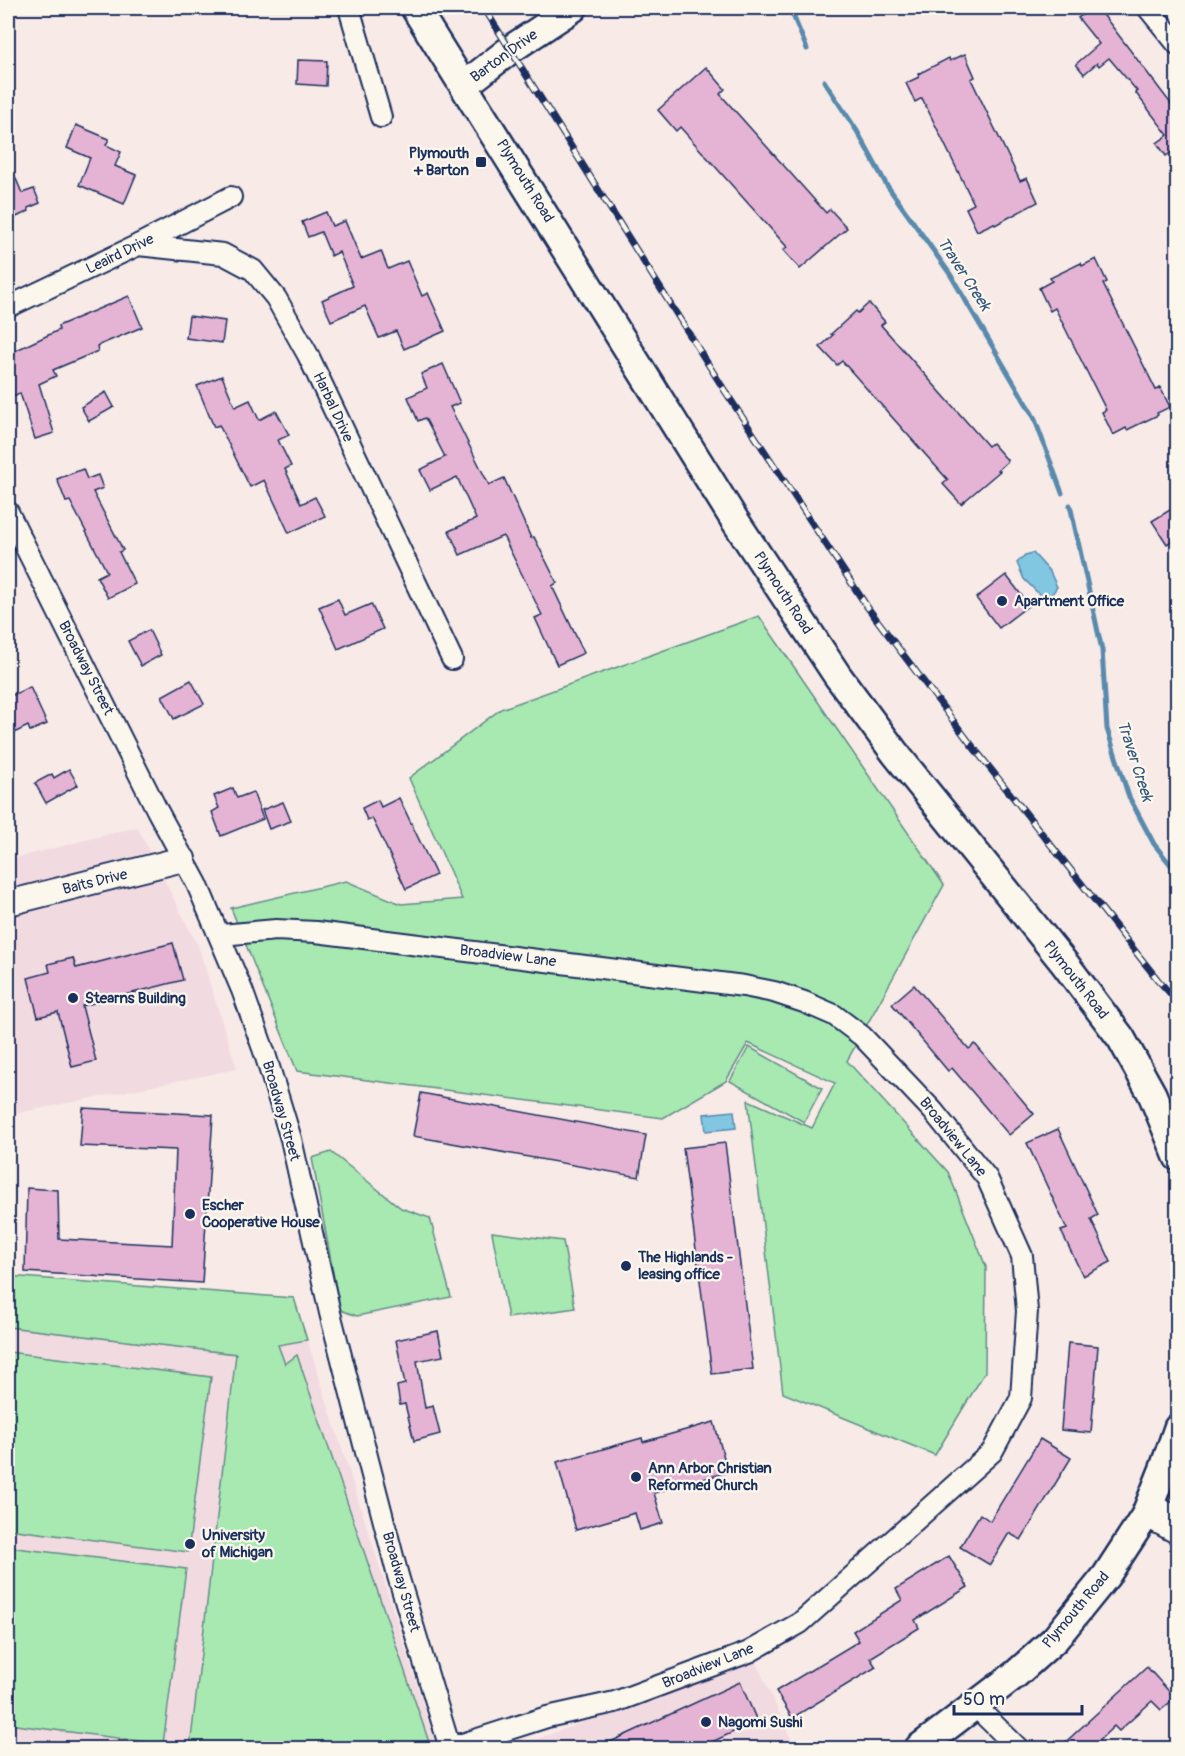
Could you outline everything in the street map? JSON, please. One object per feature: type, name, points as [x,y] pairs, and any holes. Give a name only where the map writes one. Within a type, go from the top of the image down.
[{"type":"main road","name":"Plymouth Road","points":[[415,8],[734,519],[842,683],[1121,1038],[1152,1094],[1178,1157]]},
{"type":"main road","name":"Barton Drive","points":[[465,85],[511,49],[573,8]]},
{"type":"main road","name":"Plymouth Road","points":[[919,1749],[1016,1674],[1055,1639],[1106,1576],[1147,1510],[1178,1428]]},
{"type":"street","points":[[348,8],[381,117]]},
{"type":"street","points":[[1148,8],[1178,45]]},
{"type":"street","name":"Leaird Drive","points":[[8,307],[138,245],[231,197]]},
{"type":"street","name":"Harbal Drive","points":[[138,245],[223,254],[252,270],[276,298],[308,355],[452,659]]},
{"type":"street","name":"Broadway Street","points":[[8,512],[197,884],[221,935],[265,1054],[291,1139],[330,1313],[398,1576],[450,1748]]},
{"type":"street","name":"Baits Drive","points":[[8,903],[183,859]]},
{"type":"street","name":"Broadview Lane","points":[[221,935],[276,930],[316,932],[744,986],[774,992],[804,1002],[834,1015],[862,1036],[933,1111],[987,1178],[1022,1256],[1027,1311],[1021,1398],[992,1452],[800,1623],[749,1652],[615,1702],[547,1717],[450,1748]]},
{"type":"street","points":[[1147,1510],[1178,1517]]},
{"type":"street","points":[[1147,1510],[1178,1534]]},
{"type":"street","points":[[975,1706],[1018,1749]]},
{"type":"shaded area","points":[[137,827],[198,946],[237,1069],[8,1115],[8,860]]},
{"type":"shaded area","name":"University of Michigan","points":[[8,1276],[294,1298],[437,1748],[8,1748]]},
{"type":"shaded area","points":[[755,1660],[795,1748],[512,1748]]},
{"type":"green space","points":[[759,616],[944,885],[847,1061],[948,1172],[986,1267],[985,1372],[935,1455],[783,1393],[748,1100],[812,1128],[835,1083],[748,1043],[726,1081],[663,1118],[297,1071],[231,908],[346,881],[401,904],[462,899],[409,778],[501,709]]},
{"type":"green space","points":[[749,1047],[822,1088],[804,1122],[730,1081]]},
{"type":"green space","points":[[331,1152],[401,1208],[430,1218],[451,1297],[357,1316],[340,1310],[312,1158]]},
{"type":"green space","points":[[492,1232],[563,1241],[575,1308],[508,1318]]},
{"type":"green space","points":[[8,1276],[294,1298],[307,1340],[278,1345],[285,1364],[297,1355],[431,1748],[190,1748],[236,1354],[8,1327]]},
{"type":"green space","points":[[8,1352],[211,1377],[188,1552],[8,1529]]},
{"type":"green space","points":[[8,1547],[186,1569],[163,1744],[8,1724]]},
{"type":"water","points":[[1033,553],[1050,572],[1057,587],[1052,594],[1043,598],[1024,579],[1017,563],[1025,555]]},
{"type":"water","points":[[734,1111],[736,1128],[706,1131],[704,1114]]},
{"type":"building","points":[[1091,8],[1098,8],[1178,113],[1178,148],[1166,156],[1157,143],[1168,135],[1135,92],[1137,91],[1109,58],[1099,66],[1097,63],[1084,74],[1076,64],[1099,44],[1078,18]]},
{"type":"building","points":[[965,54],[975,77],[971,79],[1020,181],[1027,178],[1038,202],[995,225],[994,223],[977,231],[966,208],[974,204],[922,98],[915,102],[906,83],[949,58],[950,61]]},
{"type":"building","points":[[298,60],[327,61],[326,86],[297,84]]},
{"type":"building","points":[[706,67],[725,89],[720,94],[826,213],[830,209],[847,228],[800,269],[783,250],[787,247],[680,127],[676,131],[658,110]]},
{"type":"building","points":[[76,125],[109,139],[106,145],[121,152],[115,166],[136,175],[124,204],[79,185],[90,158],[67,148]]},
{"type":"building","points":[[8,160],[22,193],[34,189],[40,203],[8,221]]},
{"type":"building","points":[[326,212],[332,226],[345,221],[361,259],[381,251],[388,269],[407,261],[422,296],[428,293],[445,331],[404,349],[396,331],[379,338],[365,306],[331,321],[322,300],[353,286],[339,252],[331,256],[321,232],[308,237],[302,222]]},
{"type":"building","points":[[1096,259],[1107,282],[1103,284],[1156,390],[1160,387],[1170,407],[1157,413],[1158,415],[1113,435],[1102,412],[1106,410],[1055,308],[1050,311],[1039,288],[1052,281],[1050,278],[1081,263],[1082,266]]},
{"type":"building","points":[[129,296],[142,327],[97,346],[98,351],[53,370],[56,376],[39,384],[54,433],[35,439],[20,393],[8,398],[8,354],[59,330],[58,326]]},
{"type":"building","points":[[869,303],[885,322],[881,325],[988,446],[992,443],[1008,461],[998,470],[1000,471],[961,504],[943,484],[948,480],[842,361],[837,365],[820,347],[856,311],[858,313]]},
{"type":"building","points":[[189,316],[225,321],[222,343],[186,338]]},
{"type":"building","points":[[443,364],[460,403],[450,407],[489,485],[504,478],[531,538],[534,537],[557,583],[552,586],[584,653],[557,665],[535,618],[542,615],[503,536],[460,555],[449,531],[476,519],[457,477],[430,490],[420,470],[445,457],[425,418],[418,421],[408,397],[427,388],[421,374]]},
{"type":"building","points":[[222,376],[235,407],[250,400],[259,420],[276,411],[289,435],[278,440],[291,466],[285,469],[301,504],[315,497],[325,516],[289,533],[264,480],[250,487],[219,425],[214,427],[197,386]]},
{"type":"building","points":[[106,392],[114,407],[89,421],[81,407]]},
{"type":"building","points":[[83,469],[87,479],[98,475],[103,488],[93,492],[123,550],[119,552],[135,584],[108,598],[97,577],[107,572],[70,501],[66,502],[57,479]]},
{"type":"building","points":[[1178,505],[1178,537],[1167,544],[1152,521]]},
{"type":"building","name":"Apartment Office","points":[[1006,575],[1029,605],[999,628],[976,598]]},
{"type":"building","points":[[338,599],[345,615],[371,604],[383,629],[338,649],[319,607]]},
{"type":"building","points":[[149,630],[161,655],[141,666],[128,641]]},
{"type":"building","points":[[191,680],[204,704],[174,719],[162,696]]},
{"type":"building","points":[[30,687],[47,724],[30,731],[28,726],[8,736],[8,697]]},
{"type":"building","points":[[69,769],[78,785],[46,803],[35,783],[52,774],[54,778]]},
{"type":"building","points":[[233,788],[237,798],[253,792],[263,819],[221,836],[212,812],[219,808],[214,796]]},
{"type":"building","points":[[399,798],[436,875],[406,889],[372,818],[367,820],[362,808],[378,800],[381,807]]},
{"type":"building","points":[[283,802],[291,821],[269,829],[262,810]]},
{"type":"building","name":"Stearns Building","points":[[173,943],[183,980],[82,1006],[96,1061],[72,1067],[58,1012],[38,1017],[28,978],[50,972],[48,964],[73,958],[76,968]]},
{"type":"building","points":[[914,985],[969,1049],[975,1044],[1034,1114],[1009,1135],[952,1068],[948,1071],[892,1004]]},
{"type":"building","points":[[421,1093],[646,1135],[639,1177],[413,1136]]},
{"type":"building","name":"Escher Cooperative House","points":[[83,1108],[213,1115],[202,1283],[25,1272],[27,1188],[58,1190],[59,1239],[172,1245],[176,1150],[80,1146]]},
{"type":"building","points":[[1058,1129],[1098,1215],[1091,1219],[1111,1262],[1083,1276],[1061,1231],[1067,1229],[1027,1143]]},
{"type":"building","points":[[725,1143],[753,1369],[712,1374],[683,1148]]},
{"type":"building","points":[[438,1331],[443,1356],[417,1361],[425,1408],[433,1406],[440,1434],[414,1441],[405,1404],[400,1405],[397,1386],[405,1384],[396,1340]]},
{"type":"building","points":[[1068,1343],[1098,1346],[1091,1433],[1061,1430]]},
{"type":"building","name":"Ann Arbor Christian Reformed Church","points":[[714,1422],[728,1472],[654,1493],[663,1523],[640,1530],[635,1513],[576,1530],[557,1462],[642,1438],[643,1442]]},
{"type":"building","points":[[1040,1439],[1071,1458],[1021,1540],[1009,1533],[990,1565],[960,1547],[980,1514],[990,1521]]},
{"type":"building","points":[[949,1556],[968,1587],[915,1620],[919,1628],[870,1658],[876,1667],[792,1718],[776,1691],[859,1641],[853,1631],[902,1600],[896,1589]]},
{"type":"building","points":[[1147,1667],[1175,1698],[1161,1710],[1152,1701],[1119,1731],[1114,1726],[1090,1749],[1058,1749]]},
{"type":"building","points":[[740,1682],[757,1721],[697,1749],[595,1749]]},
{"type":"waterway","name":"Traver Creek","points":[[790,8],[807,49]]},
{"type":"waterway","name":"Traver Creek","points":[[824,81],[857,131],[886,184],[950,274],[1034,417],[1062,493]]},
{"type":"waterway","name":"Traver Creek","points":[[1070,505],[1102,650],[1107,729],[1129,797],[1154,844],[1178,874]]},
{"type":"railway","points":[[484,8],[725,391],[868,608],[970,743],[1158,980],[1178,1002]]},
{"type":"place","name":"Plymouth + Barton","points":[[481,162]]},
{"type":"place","name":"Apartment Office","points":[[1002,601]]},
{"type":"place","name":"Stearns Building","points":[[73,998]]},
{"type":"place","name":"Escher Cooperative House","points":[[190,1214]]},
{"type":"place","name":"The Highlands - leasing office","points":[[626,1266]]},
{"type":"place","name":"Ann Arbor Christian Reformed Church","points":[[636,1477]]},
{"type":"place","name":"University of Michigan","points":[[190,1544]]},
{"type":"place","name":"Nagomi Sushi","points":[[706,1722]]}]
